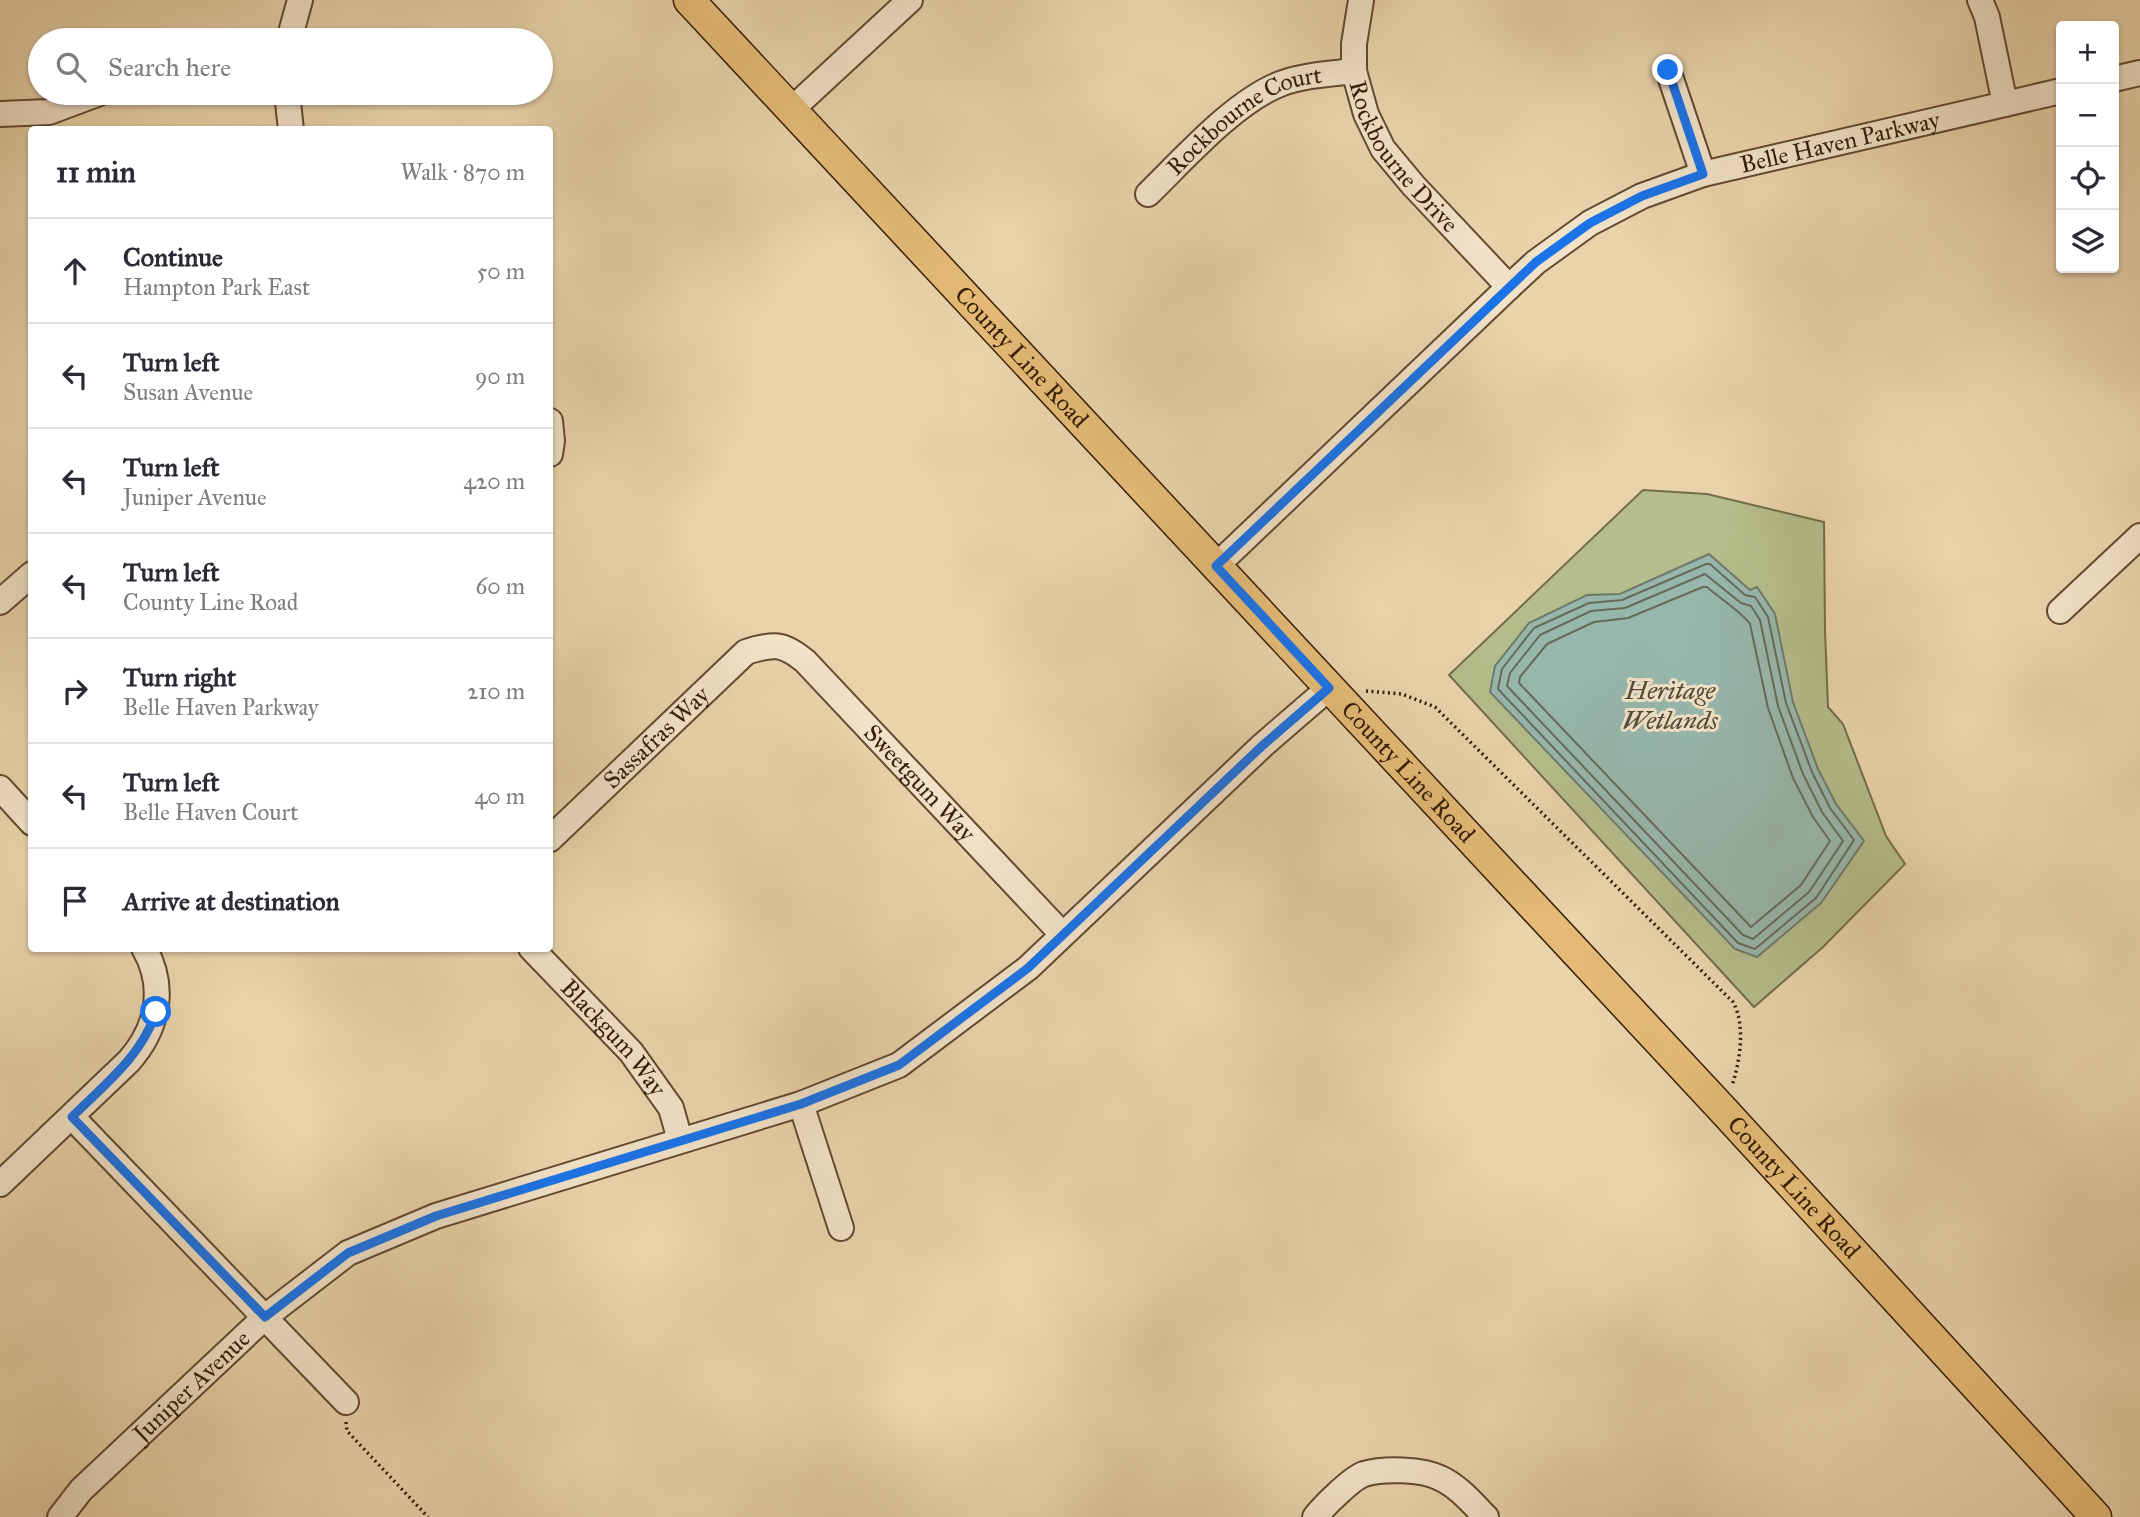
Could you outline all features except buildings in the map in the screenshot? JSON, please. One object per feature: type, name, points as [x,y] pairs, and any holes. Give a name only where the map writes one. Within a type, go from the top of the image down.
[{"type":"main road","name":"County Line Road","points":[[689,0],[1724,1111],[2096,1517]]},
{"type":"street","points":[[292,28],[300,0]]},
{"type":"street","points":[[791,110],[910,0]]},
{"type":"street","name":"Rockbourne Drive","points":[[1361,0],[1354,44],[1354,71],[1366,114],[1383,149],[1508,287]]},
{"type":"street","points":[[1980,0],[1987,17],[2005,104]]},
{"type":"street","points":[[1668,70],[1703,174]]},
{"type":"street","name":"Rockbourne Court","points":[[1148,194],[1258,94],[1282,83],[1354,71]]},
{"type":"street","points":[[2119,78],[2140,73]]},
{"type":"street","name":"Belle Haven Parkway","points":[[1216,566],[1508,287],[1536,262],[1590,223],[1642,196],[1703,174],[2056,92]]},
{"type":"street","points":[[0,114],[49,112],[68,105]]},
{"type":"street","points":[[288,105],[291,126]]},
{"type":"street","points":[[2060,611],[2140,536]]},
{"type":"street","points":[[0,603],[28,578]]},
{"type":"street","name":"Sassafras Way","points":[[553,836],[729,667],[746,652],[769,645]]},
{"type":"street","name":"Sweetgum Way","points":[[769,645],[789,648],[805,661],[1062,934]]},
{"type":"street","name":"Juniper Avenue","points":[[60,1517],[81,1490],[265,1317],[348,1253],[436,1216],[801,1104],[899,1065],[1028,968],[1262,746],[1329,688]]},
{"type":"street","points":[[0,788],[28,819]]},
{"type":"street","points":[[0,1184],[72,1117],[146,1040],[156,1012],[158,993],[154,972],[146,952]]},
{"type":"street","name":"Blackgum Way","points":[[535,952],[631,1052],[671,1108],[680,1140]]},
{"type":"street","points":[[801,1104],[841,1228]]},
{"type":"street","points":[[72,1117],[346,1402]]},
{"type":"street","points":[[1315,1517],[1327,1503],[1363,1474],[1409,1470],[1440,1477],[1466,1496],[1486,1517]]},
{"type":"path","points":[[1329,688],[1402,694],[1435,707],[1733,1002],[1740,1022],[1736,1073],[1724,1111]]},
{"type":"path","points":[[346,1402],[346,1431],[428,1517]]},
{"type":"green space","name":"Heritage Wetlands","points":[[1643,490],[1707,494],[1824,522],[1828,707],[1843,724],[1886,836],[1905,864],[1823,947],[1754,1007],[1449,675]]},
{"type":"water","name":"Heritage Wetlands","points":[[1709,554],[1750,590],[1757,587],[1775,614],[1793,702],[1818,769],[1836,804],[1864,841],[1821,903],[1757,957],[1735,949],[1490,692],[1495,666],[1529,623],[1587,595],[1620,594]]},
{"type":"route","points":[[156,1012],[146,1040],[136,1053],[72,1117],[265,1317],[348,1253],[436,1216],[801,1104],[899,1065],[1028,968],[1262,746],[1329,688],[1216,566],[1536,262],[1590,223],[1642,196],[1703,174],[1668,70]]}]
